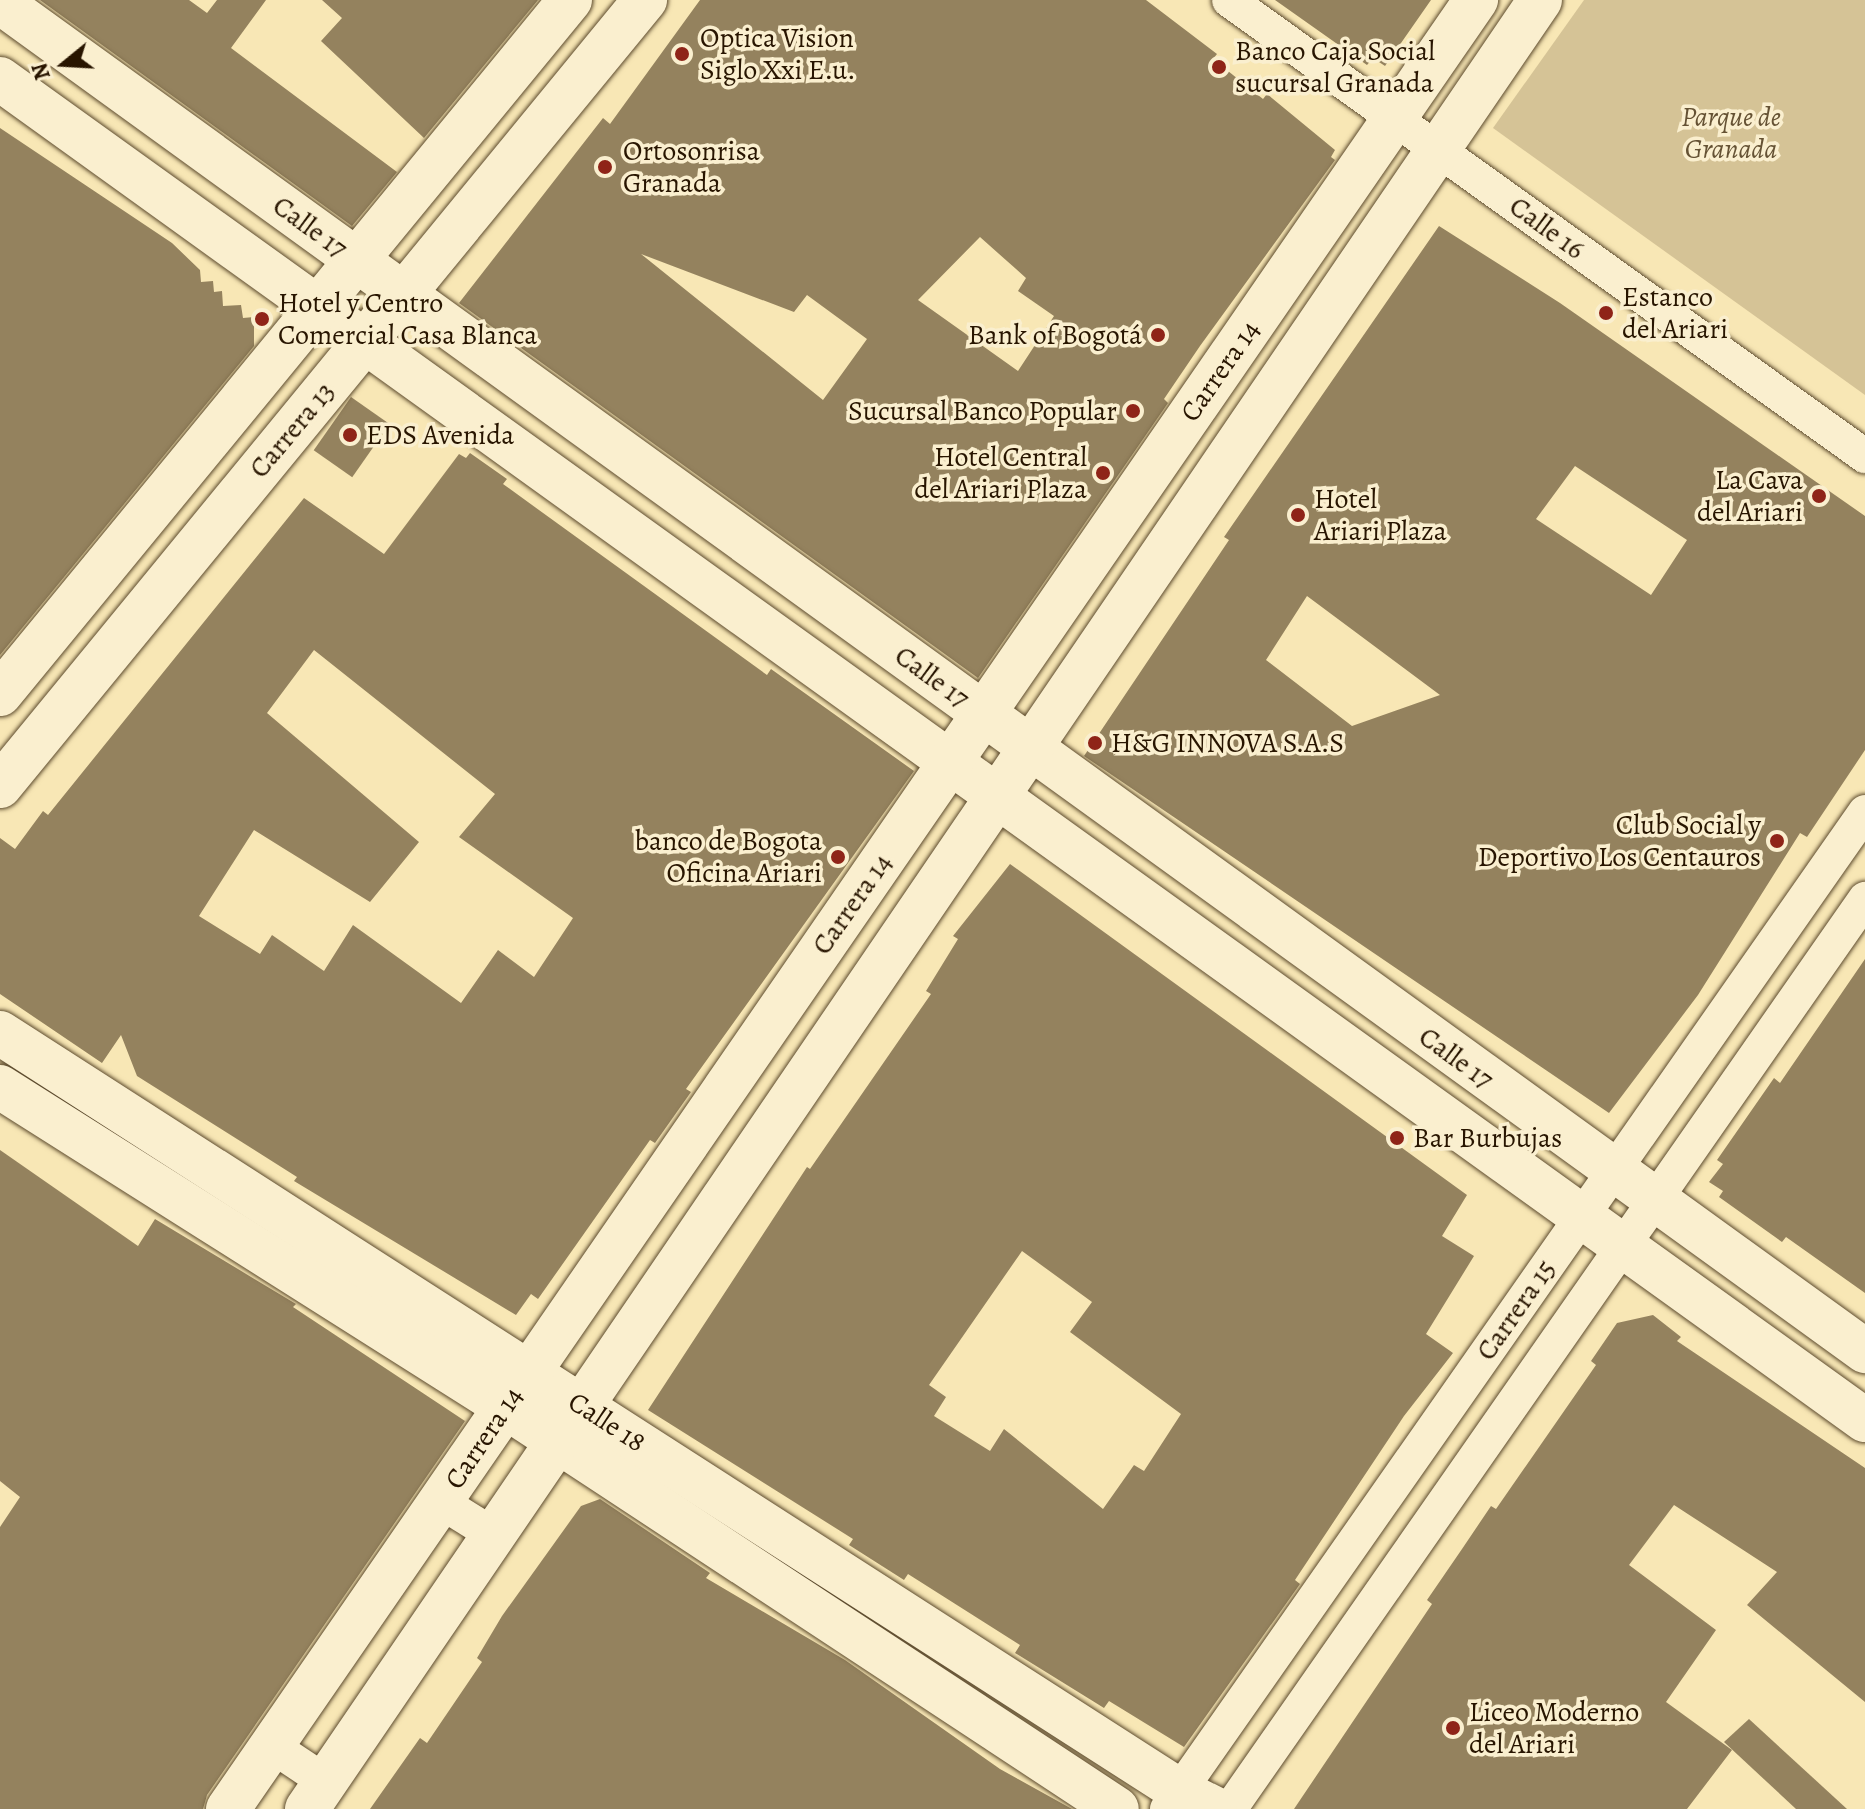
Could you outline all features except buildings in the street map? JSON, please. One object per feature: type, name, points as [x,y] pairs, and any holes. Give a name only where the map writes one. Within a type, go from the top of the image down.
[{"type":"street","name":"Carrera 13","points":[[0,694],[570,0]]},
{"type":"street","name":"Carrera 13","points":[[0,786],[645,0]]},
{"type":"street","name":"Calle 16","points":[[1229,0],[1865,456]]},
{"type":"street","name":"Carrera 14","points":[[228,1809],[1476,0]]},
{"type":"street","name":"Carrera 14","points":[[316,1796],[999,798],[1435,148],[1540,0]]},
{"type":"street","name":"Calle 17","points":[[0,2],[1613,1172],[1657,1198],[1865,1351]]},
{"type":"street","name":"Calle 17","points":[[0,79],[1580,1219],[1624,1244],[1859,1407]]},
{"type":"street","name":"Carrera 15","points":[[1187,1803],[1580,1219],[1865,812]]},
{"type":"street","name":"Carrera 15","points":[[1230,1809],[1865,899]]},
{"type":"street","name":"Calle 18","points":[[0,1033],[518,1389],[559,1441],[1117,1809]]},
{"type":"street","name":"Calle 18","points":[[0,1087],[518,1389],[583,1406],[1187,1803]]},
{"type":"street","points":[[441,1502],[494,1535]]},
{"type":"street","points":[[272,1746],[316,1796]]},
{"type":"green space","name":"Parque de Granada","points":[[1584,0],[1865,0],[1865,395],[1493,128]]},
{"type":"place","name":"Optica Vision Siglo Xxi E.u.","points":[[682,54]]},
{"type":"place","name":"Banco Caja Social sucursal Granada","points":[[1219,67]]},
{"type":"place","name":"Ortosonrisa Granada","points":[[605,167]]},
{"type":"place","name":"Estanco del Ariari","points":[[1606,313]]},
{"type":"place","name":"Hotel y Centro Comercial Casa Blanca","points":[[262,319]]},
{"type":"place","name":"Bank of Bogotá","points":[[1158,335]]},
{"type":"place","name":"Sucursal Banco Popular","points":[[1133,411]]},
{"type":"place","name":"EDS Avenida","points":[[350,435]]},
{"type":"place","name":"Hotel Central del Ariari Plaza","points":[[1103,473]]},
{"type":"place","name":"La Cava del Ariari","points":[[1819,496]]},
{"type":"place","name":"Hotel Ariari Plaza","points":[[1298,515]]},
{"type":"place","name":"H&G INNOVA S.A.S","points":[[1095,743]]},
{"type":"place","name":"Club Social y Deportivo Los Centauros","points":[[1777,841]]},
{"type":"place","name":"banco de Bogota Oficina Ariari","points":[[838,857]]},
{"type":"place","name":"Bar Burbujas","points":[[1397,1138]]},
{"type":"place","name":"Liceo Moderno del Ariari","points":[[1453,1728]]}]
